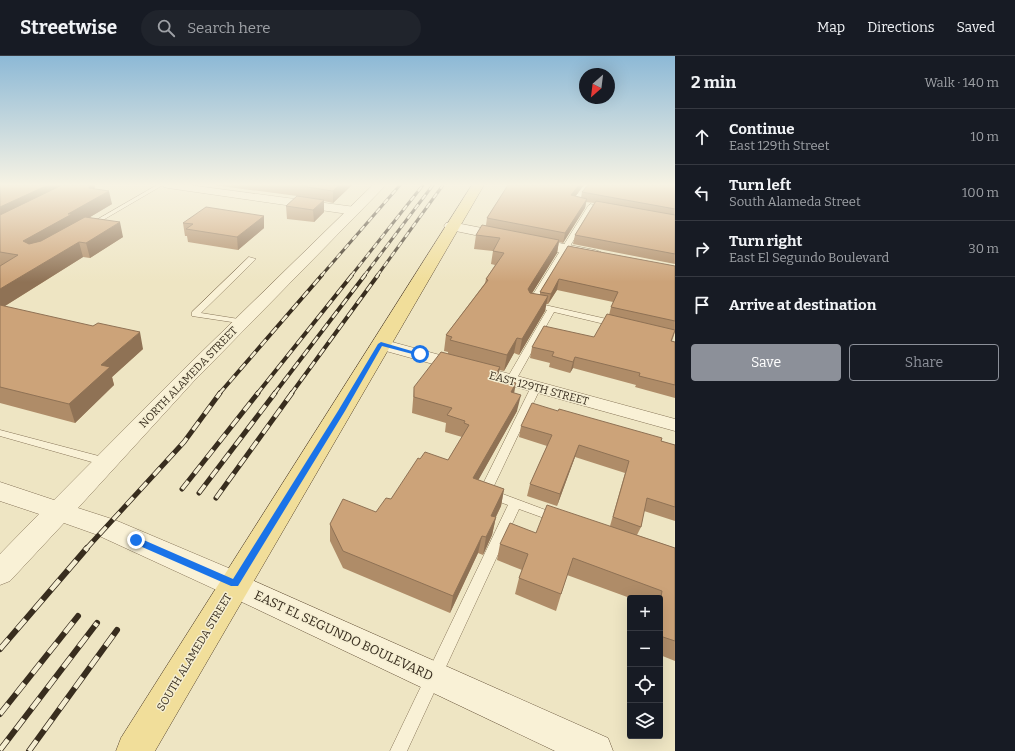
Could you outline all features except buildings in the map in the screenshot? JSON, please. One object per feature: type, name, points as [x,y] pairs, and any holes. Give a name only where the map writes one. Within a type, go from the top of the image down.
[{"type":"main road","name":"SOUTH ALAMEDA STREET","points":[[134,751],[234,584],[341,411],[457,217]]},
{"type":"street","name":"NORTH ALAMEDA STREET","points":[[0,573],[61,511],[186,378],[348,217]]},
{"type":"street","points":[[451,226],[608,257]]},
{"type":"street","name":"EAST 129TH STREET","points":[[381,344],[675,425]]},
{"type":"street","name":"EAST EL SEGUNDO BOULEVARD","points":[[0,491],[105,527],[234,584],[595,751]]},
{"type":"lane","points":[[79,231],[103,217]]},
{"type":"lane","points":[[587,217],[564,249],[531,304],[629,326]]},
{"type":"lane","points":[[242,322],[195,314],[252,259]]},
{"type":"lane","points":[[511,380],[552,309]]},
{"type":"lane","points":[[536,387],[485,492],[566,522]]},
{"type":"lane","points":[[0,433],[106,462]]},
{"type":"lane","points":[[398,751],[515,504]]},
{"type":"railway","points":[[321,276],[372,217]]},
{"type":"railway","points":[[351,276],[397,217]]},
{"type":"railway","points":[[364,276],[408,217]]},
{"type":"railway","points":[[377,276],[419,217]]},
{"type":"railway","points":[[219,394],[322,275]]},
{"type":"railway","points":[[257,394],[352,275]]},
{"type":"railway","points":[[274,394],[365,275]]},
{"type":"railway","points":[[291,394],[378,275]]},
{"type":"railway","points":[[86,549],[184,442],[220,393]]},
{"type":"railway","points":[[182,489],[258,393]]},
{"type":"railway","points":[[199,493],[275,393]]},
{"type":"railway","points":[[216,498],[292,393]]},
{"type":"railway","points":[[0,649],[87,548]]},
{"type":"railway","points":[[0,714],[78,616]]},
{"type":"railway","points":[[0,750],[97,623]]},
{"type":"railway","points":[[29,751],[117,630]]},
{"type":"route","points":[[136,540],[234,584],[381,344],[420,354]]}]
